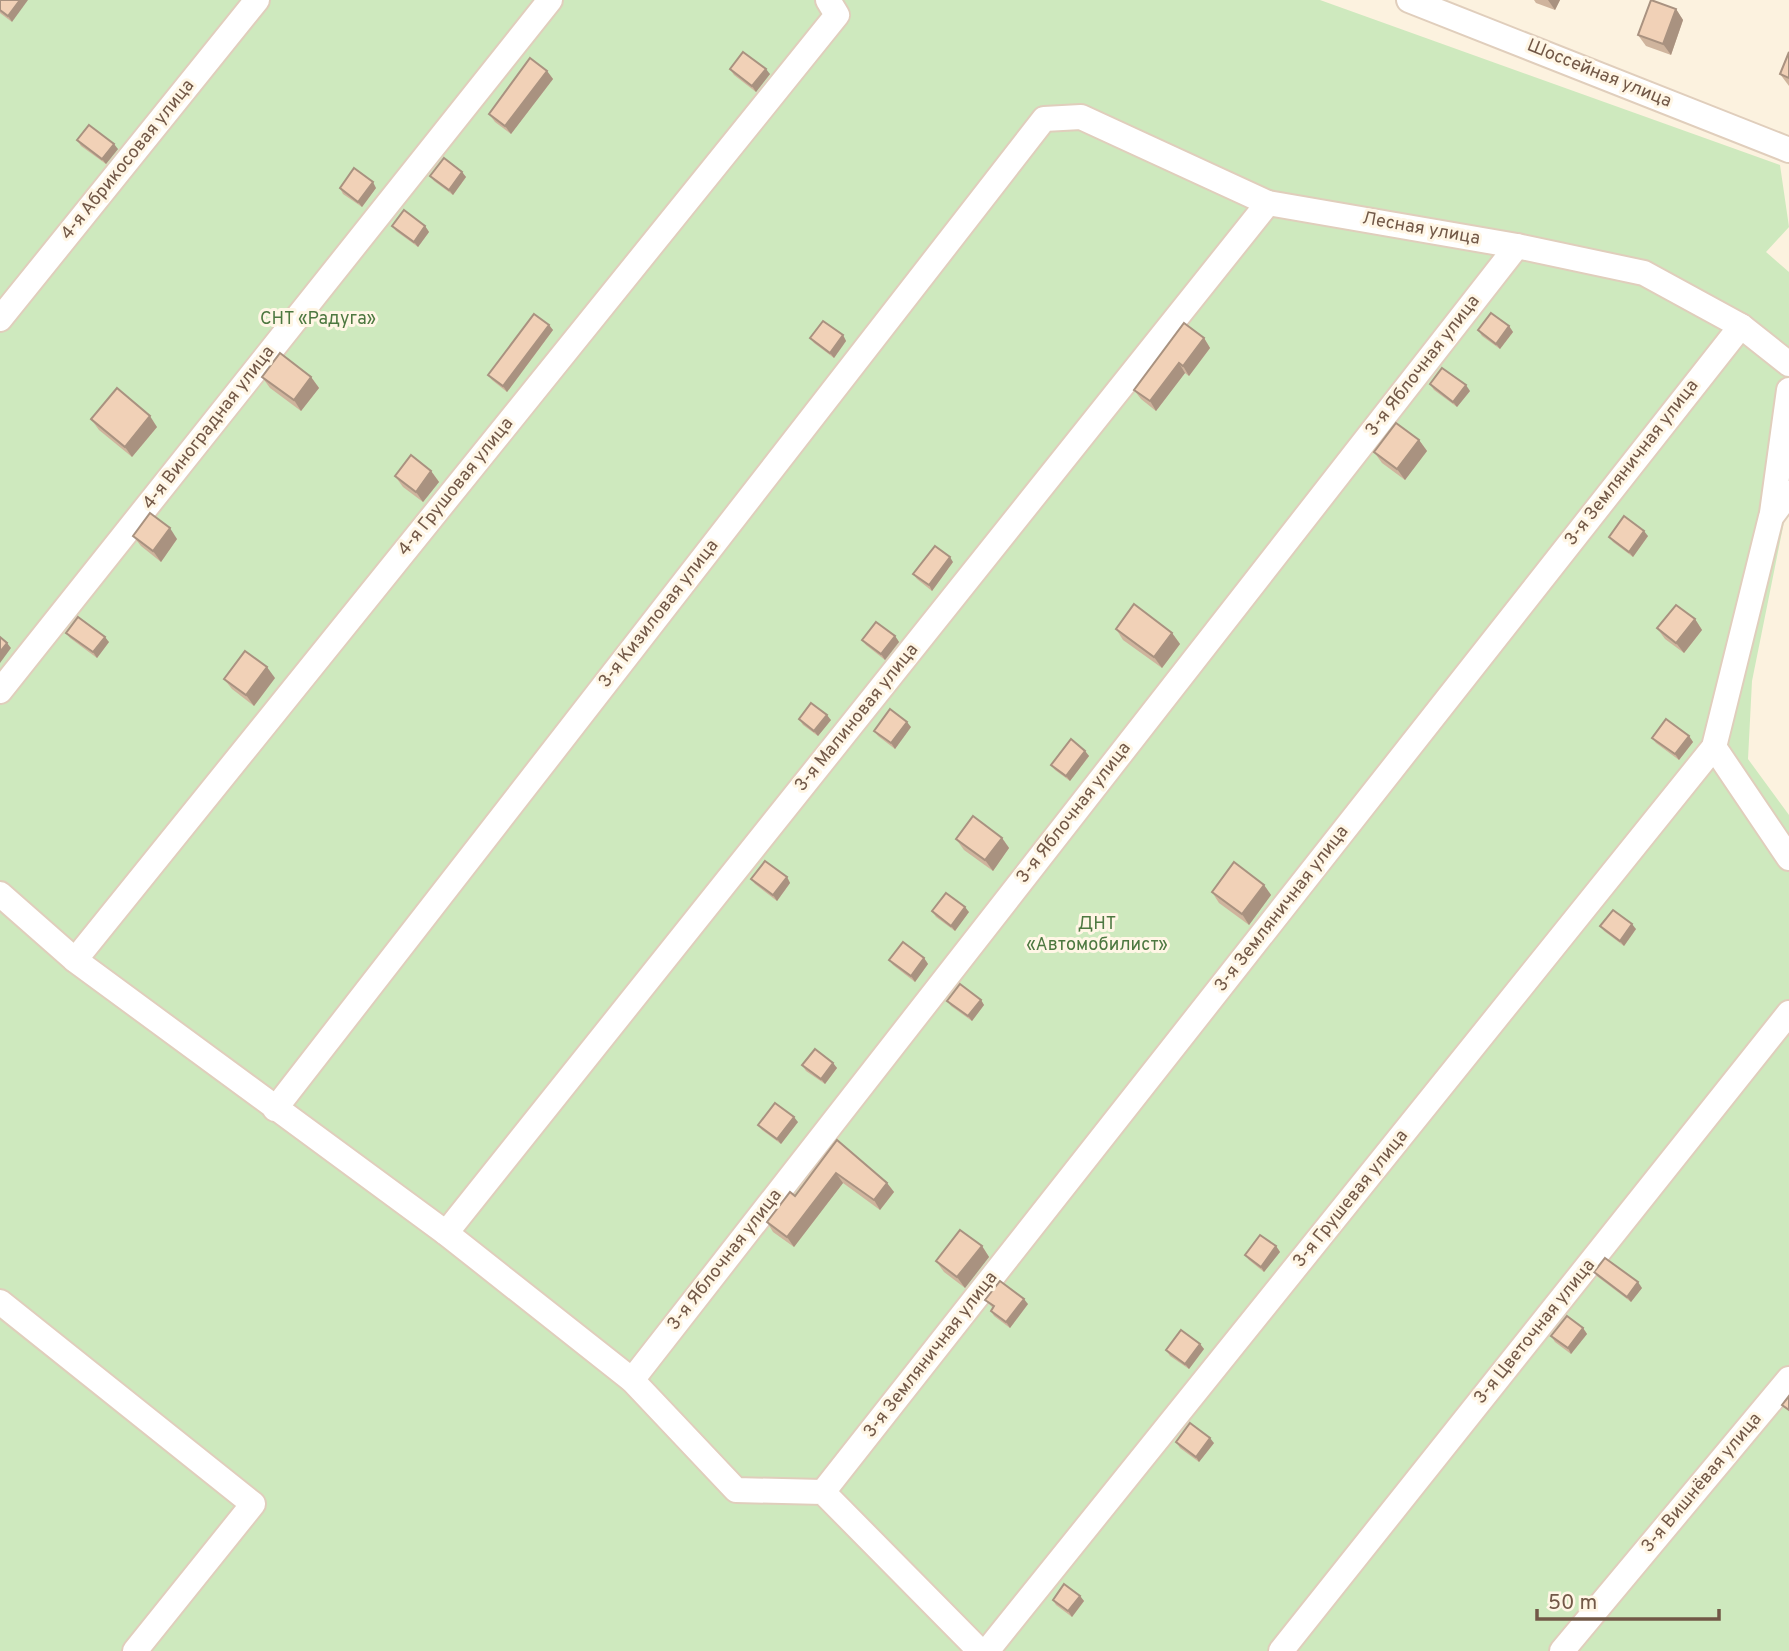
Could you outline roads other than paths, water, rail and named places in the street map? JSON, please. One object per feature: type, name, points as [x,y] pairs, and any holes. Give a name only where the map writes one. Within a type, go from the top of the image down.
[{"type":"street","name":"4-я Абрикосовая улица","points":[[0,319],[257,0]]},
{"type":"street","name":"4-я Виноградная улица","points":[[0,691],[550,0]]},
{"type":"street","name":"Шоссейная улица","points":[[1409,0],[1789,150]]},
{"type":"street","name":"4-я Грушовая улица","points":[[75,960],[832,7]]},
{"type":"street","name":"Лесная улица","points":[[1044,120],[1081,117],[1268,203],[1517,246],[1644,274],[1741,326],[1789,364]]},
{"type":"street","name":"3-я Кизиловая улица","points":[[275,1109],[1044,120]]},
{"type":"street","name":"3-я Малиновая улица","points":[[446,1233],[1268,203]]},
{"type":"street","name":"3-я Яблочная улица","points":[[632,1380],[1517,246]]},
{"type":"street","name":"3-я Земляничная улица","points":[[823,1492],[1741,326]]},
{"type":"street","points":[[1789,390],[1771,517],[1714,747],[1789,859]]},
{"type":"street","points":[[1771,517],[1789,493]]},
{"type":"street","name":"3-я Грушевая улица","points":[[987,1651],[1714,747]]},
{"type":"street","points":[[0,894],[75,960],[446,1233],[632,1380],[736,1490],[823,1492],[979,1651]]},
{"type":"street","name":"3-я Цветочная улица","points":[[1281,1651],[1789,1013]]},
{"type":"street","points":[[0,1302],[253,1504],[135,1651]]},
{"type":"street","name":"3-я Вишнёвая улица","points":[[1562,1651],[1789,1379]]},
{"type":"park label","name":"СНТ «Радуга»","points":[[318,319]]},
{"type":"park label","name":"ДНТ «Автомобилист»","points":[[1097,934]]}]
